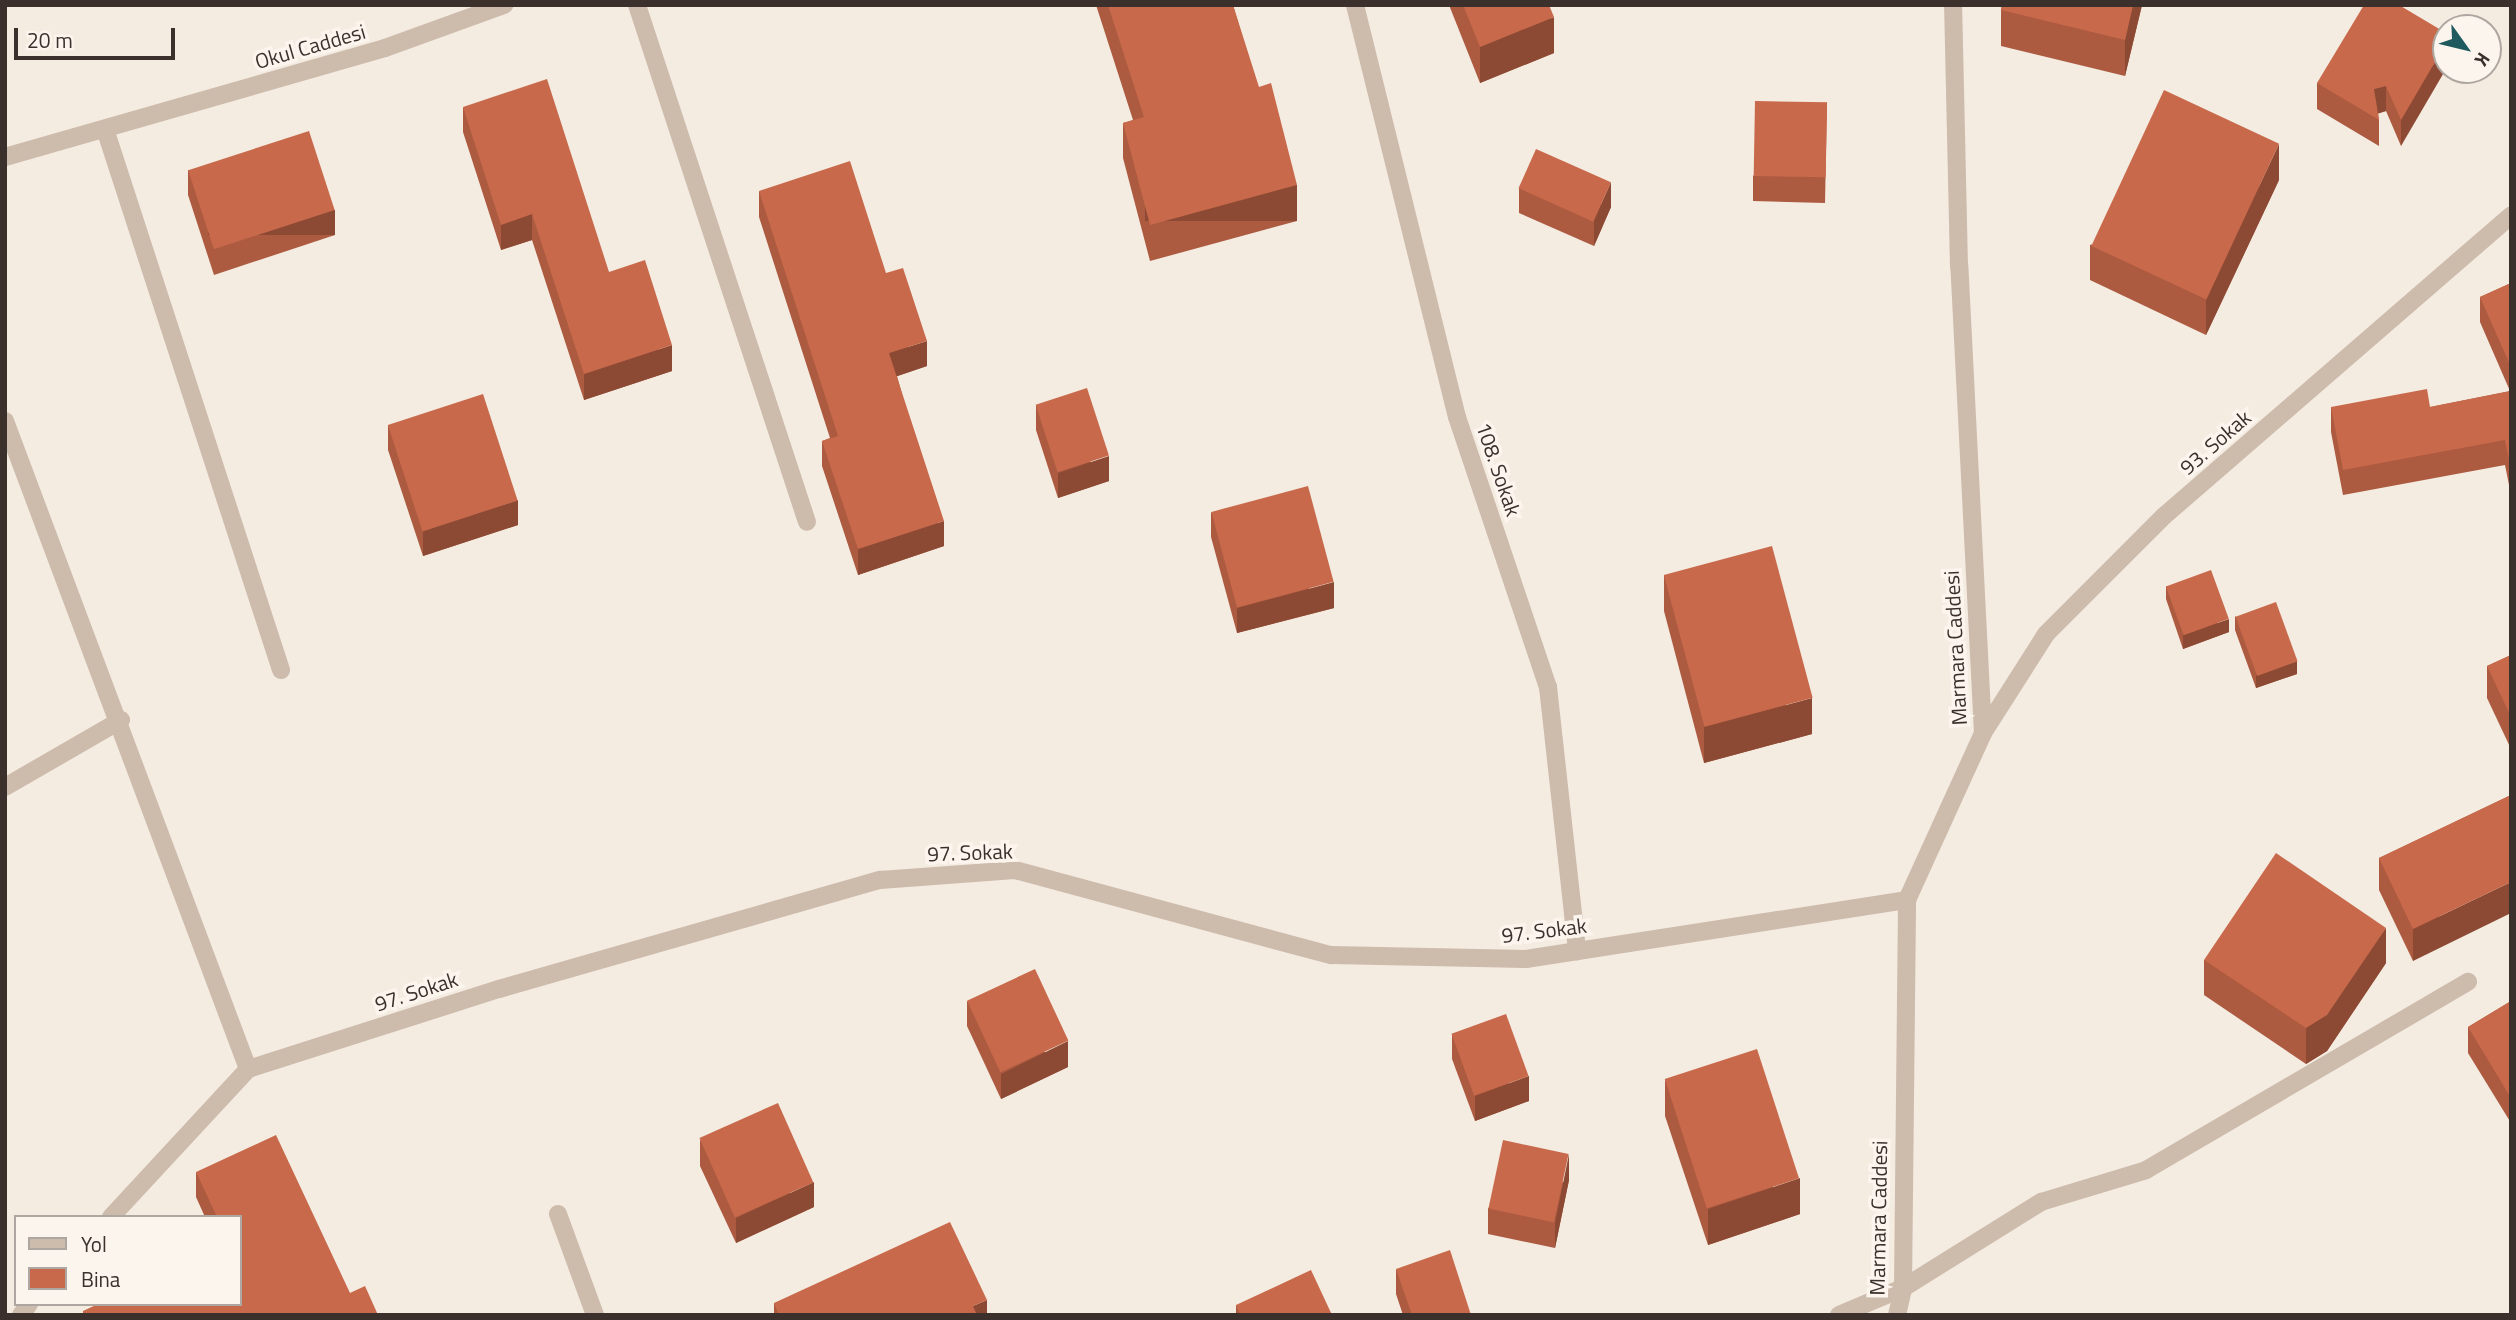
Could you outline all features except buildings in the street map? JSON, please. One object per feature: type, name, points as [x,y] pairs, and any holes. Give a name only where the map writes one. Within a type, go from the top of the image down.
[{"type":"street","name":"Okul Caddesi","points":[[5,157],[385,48],[504,5]]},
{"type":"street","points":[[637,5],[807,522]]},
{"type":"street","name":"108. Sokak","points":[[1355,5],[1457,416],[1548,687],[1577,951]]},
{"type":"street","name":"Marmara Caddesi","points":[[1897,1315],[1903,1288],[1907,900],[1983,733],[1959,266],[1953,5]]},
{"type":"street","points":[[105,129],[281,670]]},
{"type":"street","name":"93. Sokak","points":[[1983,733],[2046,634],[2164,516],[2511,215]]},
{"type":"street","points":[[5,421],[121,720],[248,1069]]},
{"type":"street","points":[[5,787],[121,720]]},
{"type":"street","name":"97. Sokak","points":[[113,1215],[248,1069],[512,985],[880,880],[1015,870],[1206,926],[1331,955],[1526,960],[1907,900]]},
{"type":"street","points":[[1839,1315],[1903,1288],[2040,1202],[2146,1170],[2468,982]]},
{"type":"street","points":[[558,1214],[595,1315]]}]
